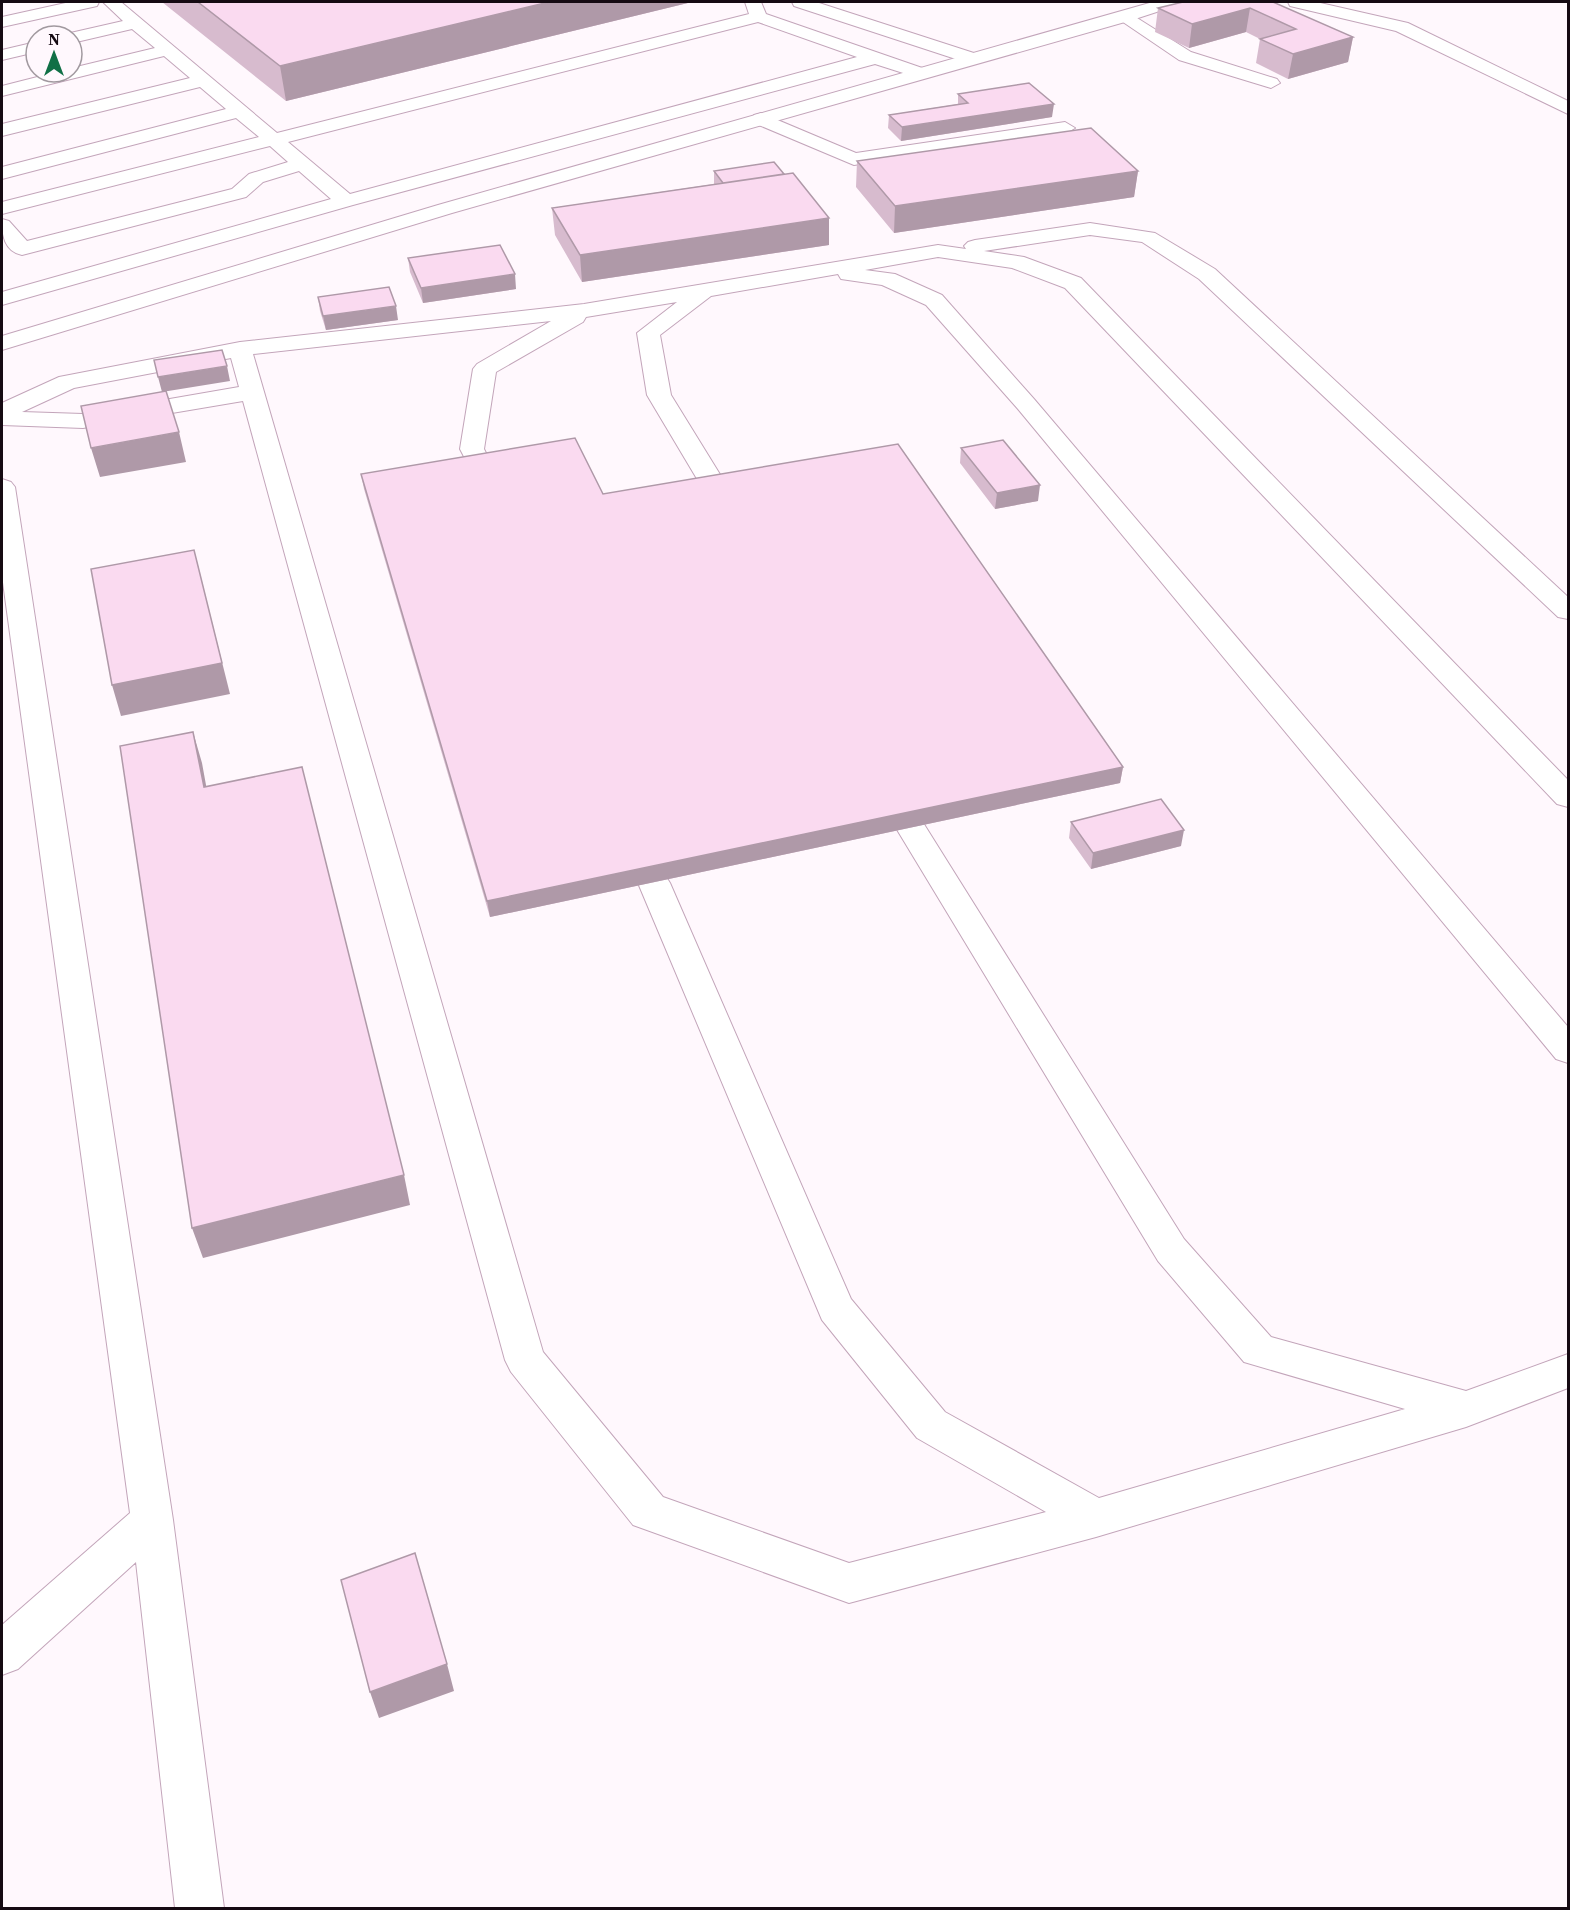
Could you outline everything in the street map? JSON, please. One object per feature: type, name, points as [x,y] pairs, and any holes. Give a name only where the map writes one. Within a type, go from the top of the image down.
[{"type":"street","points":[[2,22],[91,2]]},
{"type":"street","points":[[111,2],[346,201]]},
{"type":"street","points":[[800,2],[974,59]]},
{"type":"street","points":[[2,343],[445,209],[1077,29],[1126,9],[1169,2]]},
{"type":"street","points":[[1296,2],[1402,27],[1569,108]]},
{"type":"street","points":[[1126,9],[1185,56],[1271,83]]},
{"type":"street","points":[[2,208],[756,10],[872,59],[922,74]]},
{"type":"street","points":[[84,35],[136,23]]},
{"type":"street","points":[[2,55],[24,50]]},
{"type":"street","points":[[2,91],[168,50]]},
{"type":"street","points":[[2,299],[346,201],[872,59]]},
{"type":"street","points":[[2,130],[204,80]]},
{"type":"street","points":[[2,172],[240,111]]},
{"type":"street","points":[[761,119],[854,159],[1065,128]]},
{"type":"street","points":[[2,225],[22,249],[239,193],[256,178],[302,164]]},
{"type":"street","points":[[2,412],[67,382],[240,349],[584,311],[938,251],[1090,229],[1148,237],[1207,274],[1569,611]]},
{"type":"street","points":[[938,251],[1016,262],[1073,283],[1569,797]]},
{"type":"street","points":[[823,271],[887,279],[934,300],[1026,404],[1569,1050]]},
{"type":"street","points":[[708,291],[648,333],[659,395],[716,489]]},
{"type":"street","points":[[482,469],[472,449],[485,369],[584,311]]},
{"type":"street","points":[[240,349],[525,1360],[648,1512],[849,1583],[1096,1518],[1466,1409],[1569,1371]]},
{"type":"street","points":[[2,418],[83,421],[252,392]]},
{"type":"street","points":[[2,487],[152,1520],[200,1908]]},
{"type":"street","points":[[911,828],[1171,1250],[1258,1350],[1466,1409]]},
{"type":"street","points":[[654,882],[836,1309],[931,1425],[1096,1518]]},
{"type":"street","points":[[2,1654],[152,1520]]},
{"type":"building","points":[[198,2],[549,2],[280,66]]},
{"type":"building","points":[[1183,2],[1273,2],[1353,37],[1293,54],[1260,39],[1296,29],[1250,8],[1192,24],[1158,8]]},
{"type":"building","points":[[1029,83],[1054,104],[902,127],[889,115],[968,103],[958,94]]},
{"type":"building","points":[[1091,128],[1138,171],[895,206],[857,161]]},
{"type":"building","points":[[774,162],[784,174],[723,183],[714,171]]},
{"type":"building","points":[[793,173],[829,218],[580,255],[552,208]]},
{"type":"building","points":[[500,245],[515,274],[421,288],[408,258]]},
{"type":"building","points":[[389,287],[396,306],[323,316],[318,297]]},
{"type":"building","points":[[222,350],[227,366],[158,377],[154,360]]},
{"type":"building","points":[[166,391],[179,432],[91,448],[81,406]]},
{"type":"building","points":[[575,438],[603,494],[898,444],[1123,767],[487,901],[361,474]]},
{"type":"building","points":[[1003,440],[1040,485],[997,493],[961,448]]},
{"type":"building","points":[[194,550],[222,663],[112,685],[91,569]]},
{"type":"building","points":[[193,732],[204,787],[302,767],[404,1175],[192,1228],[120,746]]},
{"type":"building","points":[[1161,799],[1184,830],[1093,853],[1071,822]]},
{"type":"building","points":[[415,1553],[447,1664],[370,1692],[341,1580]]}]
